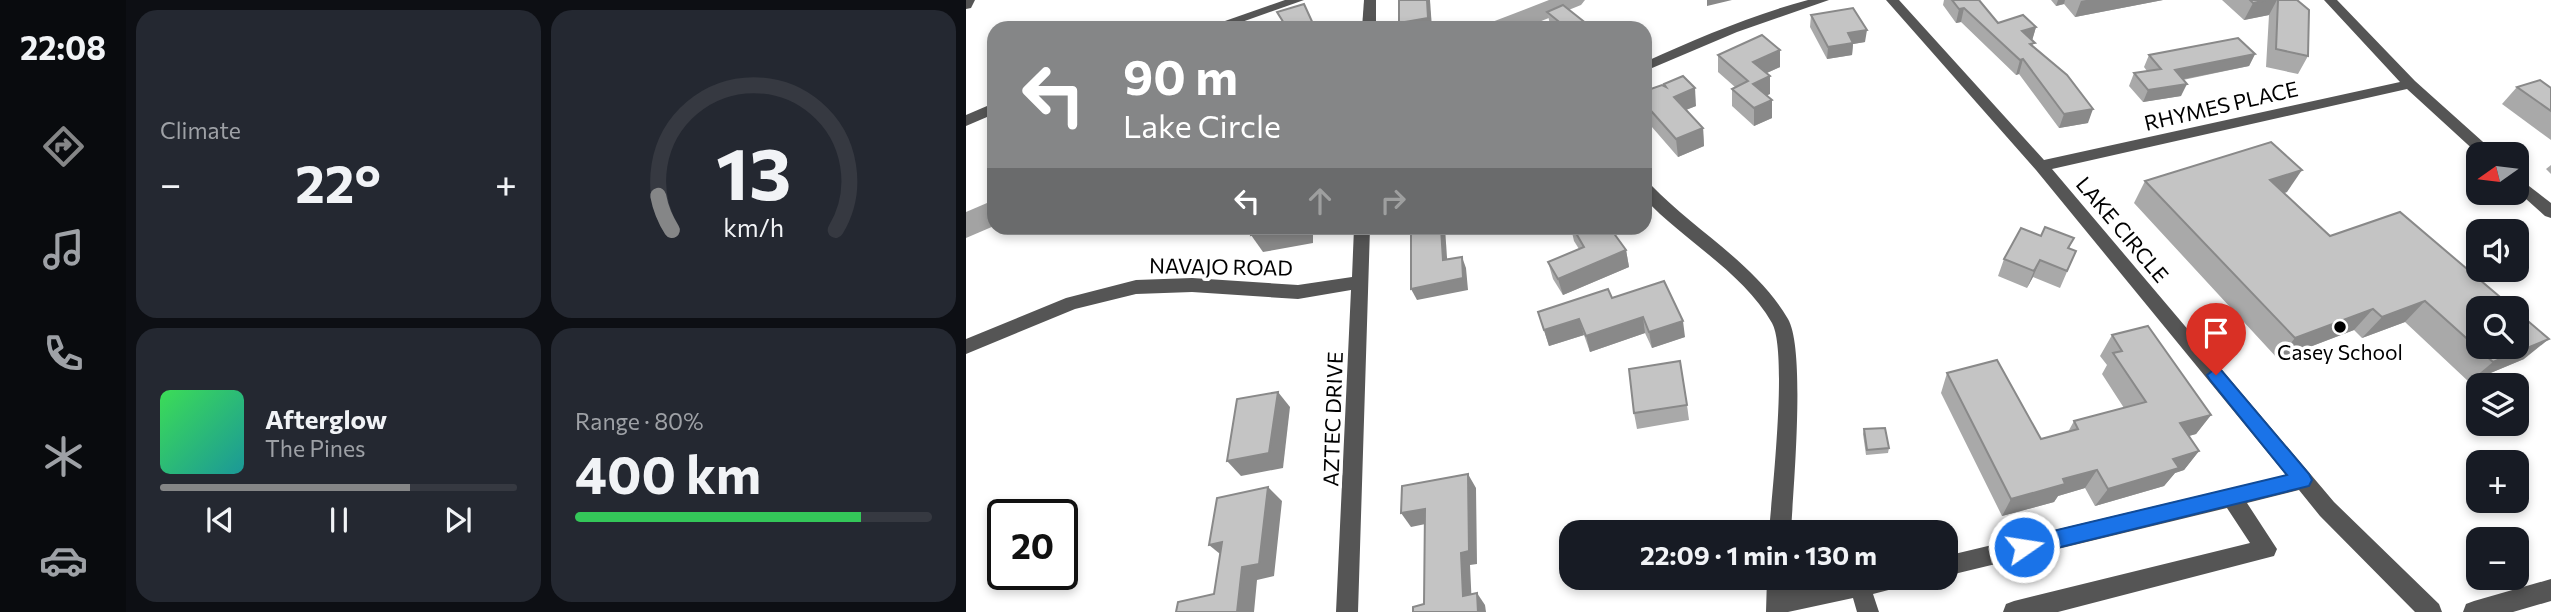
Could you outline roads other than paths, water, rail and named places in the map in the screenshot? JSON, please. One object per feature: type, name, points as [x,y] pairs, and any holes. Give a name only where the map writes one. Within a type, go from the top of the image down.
[{"type":"street","points":[[966,5],[969,0]]},
{"type":"street","points":[[1234,21],[1298,0]]},
{"type":"street","points":[[1369,21],[1370,0]]},
{"type":"street","points":[[1652,65],[1717,33],[1785,9],[1823,0]]},
{"type":"street","name":"LAKE CIRCLE","points":[[1892,0],[2042,166],[2326,509],[2431,612]]},
{"type":"street","points":[[2330,0],[2410,84],[2474,142]]},
{"type":"street","name":"RHYMES PLACE","points":[[2042,166],[2410,84]]},
{"type":"street","points":[[966,121],[987,111]]},
{"type":"street","points":[[2529,193],[2551,212]]},
{"type":"street","points":[[1652,195],[1760,295],[1783,326],[1787,377],[1781,520]]},
{"type":"street","name":"AZTEC DRIVE","points":[[1347,612],[1362,235]]},
{"type":"street","name":"NAVAJO ROAD","points":[[966,347],[1072,303],[1136,287],[1192,285],[1298,292],[1360,282]]},
{"type":"street","points":[[1958,563],[2302,480]]},
{"type":"street","points":[[2014,612],[2266,549],[2232,497]]},
{"type":"street","points":[[1777,607],[1844,590]]},
{"type":"street","points":[[1861,590],[1868,612]]},
{"type":"street","points":[[2474,612],[2551,590]]},
{"type":"waterway","points":[[1519,21],[1572,0]]},
{"type":"waterway","points":[[966,226],[987,216]]},
{"type":"place","name":"Casey School","points":[[2340,327]]}]
